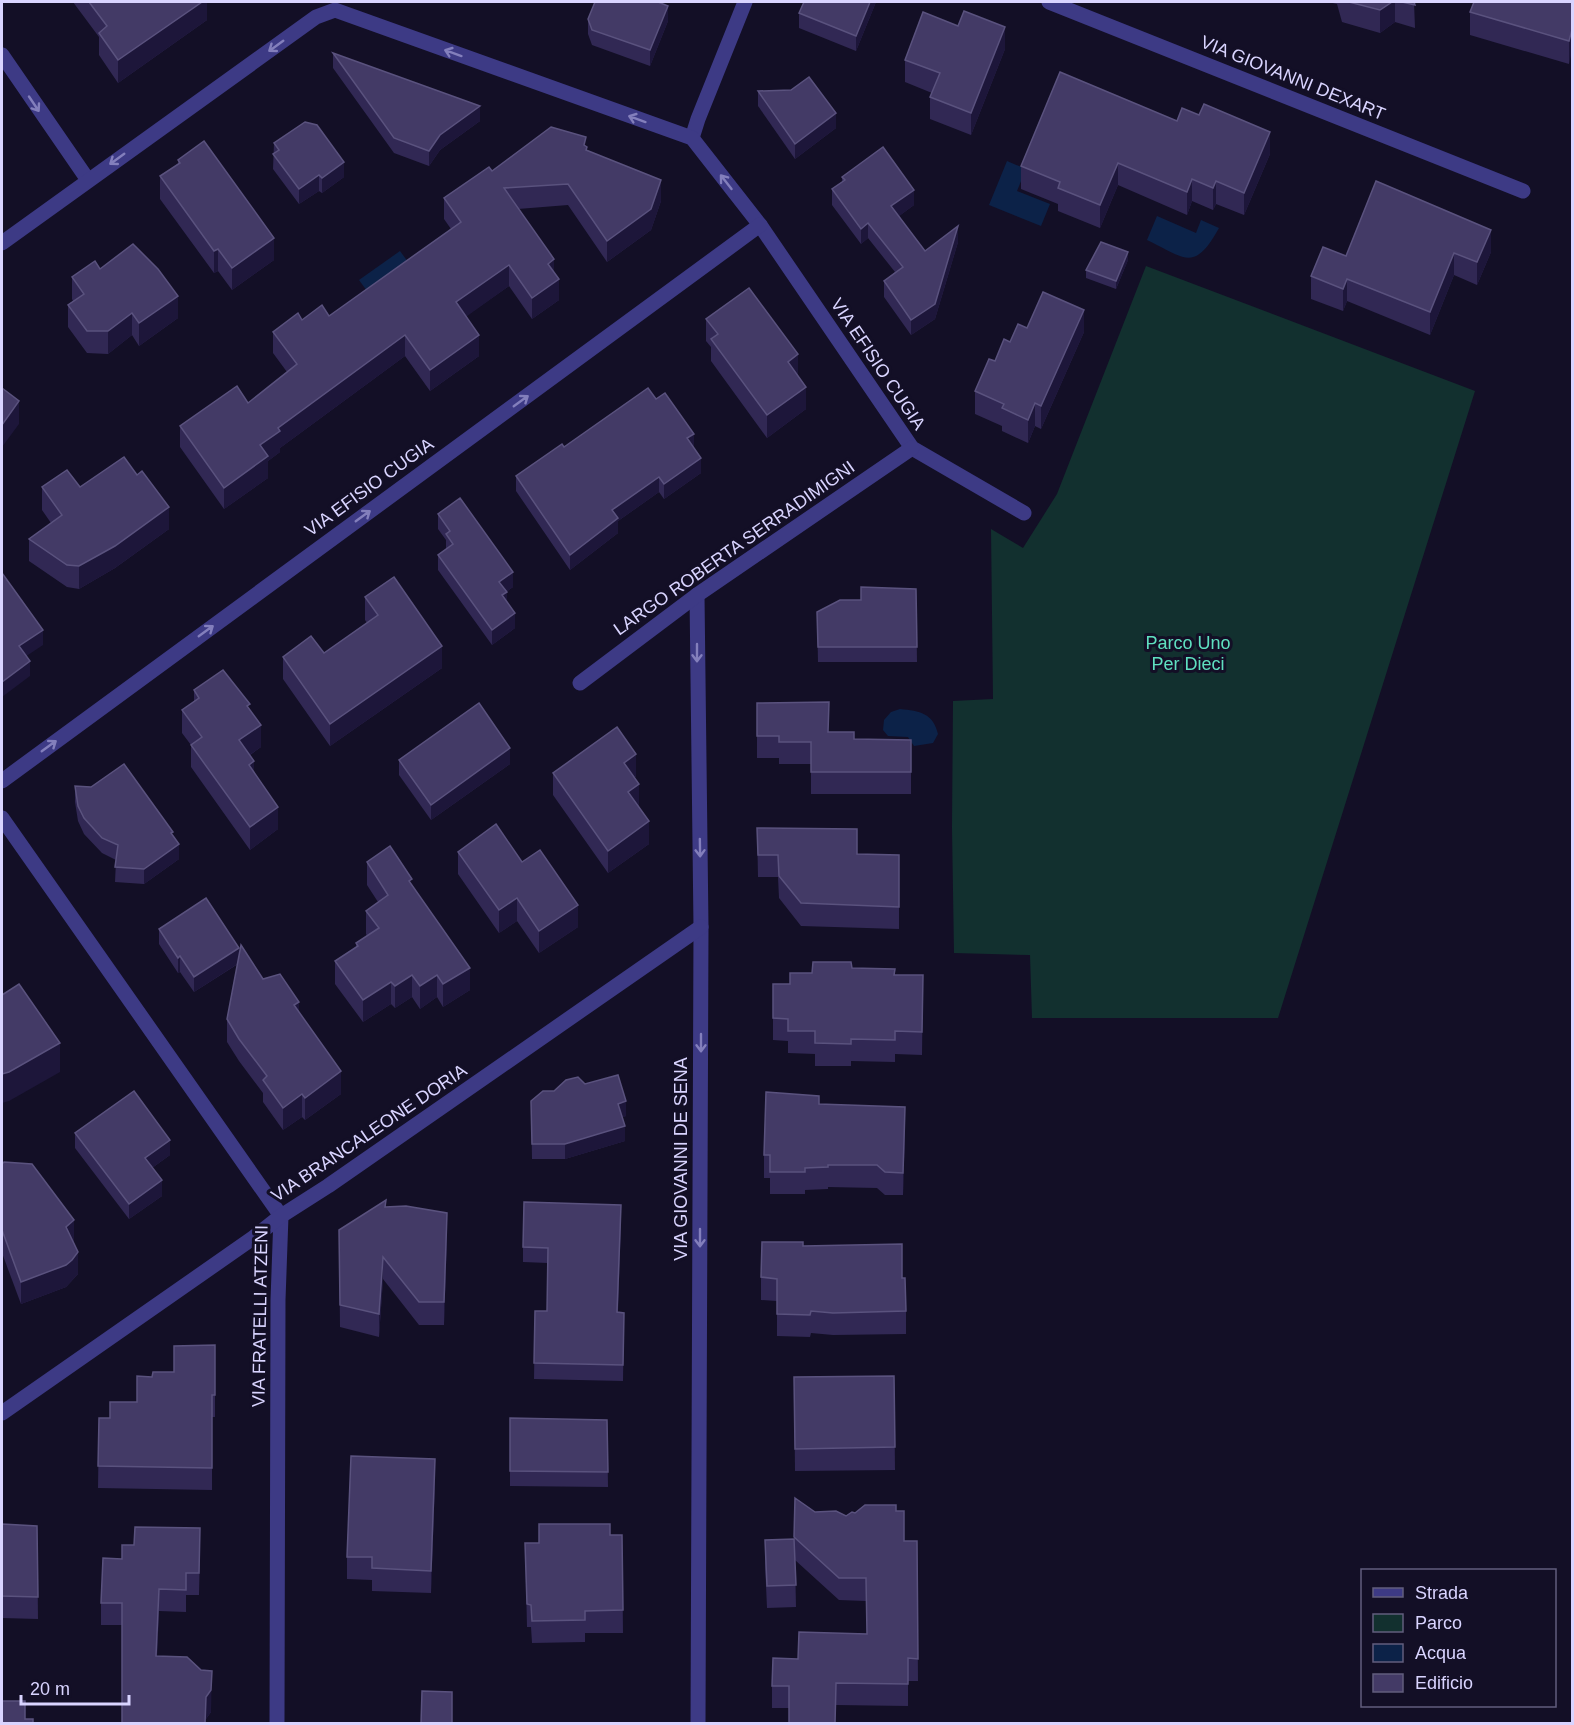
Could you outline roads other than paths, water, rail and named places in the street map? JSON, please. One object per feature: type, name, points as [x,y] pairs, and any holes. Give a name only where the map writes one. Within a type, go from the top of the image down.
[{"type":"street","points":[[2,243],[316,17],[335,10],[692,138],[745,2]]},
{"type":"street","name":"VIA GIOVANNI DEXART","points":[[1048,2],[1523,191]]},
{"type":"street","points":[[2,55],[88,180]]},
{"type":"street","name":"VIA EFISIO CUGIA","points":[[692,138],[760,225],[912,448],[1024,513]]},
{"type":"street","name":"VIA EFISIO CUGIA","points":[[2,781],[760,225]]},
{"type":"street","name":"LARGO ROBERTA SERRADIMIGNI","points":[[580,682],[697,595],[912,448]]},
{"type":"street","name":"VIA GIOVANNI DE SENA","points":[[697,595],[701,927],[698,1724]]},
{"type":"street","name":"VIA FRATELLI ATZENI","points":[[2,818],[281,1216],[278,1300],[278,1724]]},
{"type":"street","name":"VIA BRANCALEONE DORIA","points":[[2,1413],[253,1238],[281,1216],[328,1186],[701,927]]},
{"type":"water","points":[[1007,161],[1026,169],[1017,191],[1050,204],[1041,226],[989,205]]},
{"type":"water","points":[[1157,216],[1196,233],[1201,220],[1219,228],[1203,251],[1188,258],[1147,240]]},
{"type":"water","points":[[400,251],[416,273],[375,302],[359,280]]},
{"type":"water","points":[[900,709],[919,712],[929,717],[938,734],[933,743],[914,746],[908,737],[888,736],[883,730],[884,720],[891,712]]},
{"type":"park label","name":"Parco Uno Per Dieci","points":[[1188,653]]}]
